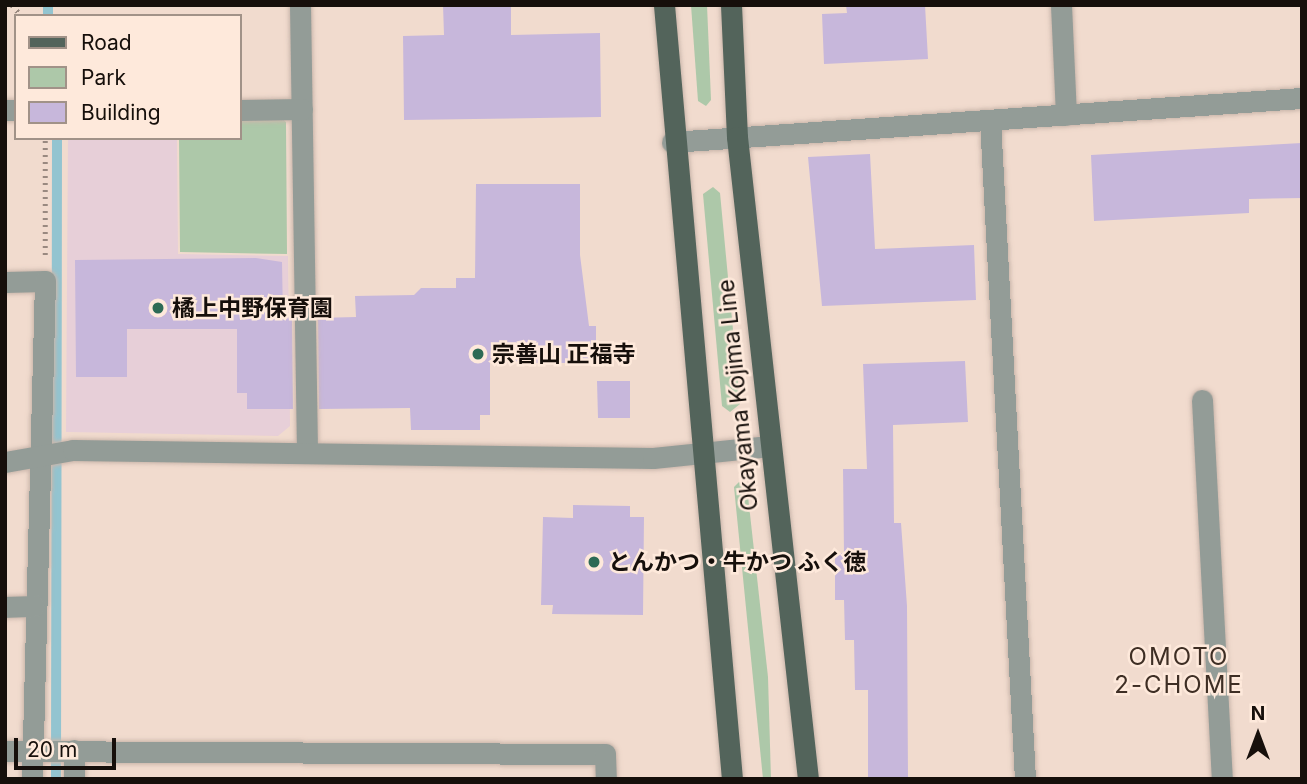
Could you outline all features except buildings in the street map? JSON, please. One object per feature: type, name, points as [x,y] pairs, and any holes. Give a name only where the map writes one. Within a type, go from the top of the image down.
[{"type":"main road","name":"Okayama Kojima Line","points":[[664,5],[672,142],[732,779]]},
{"type":"main road","name":"Okayama Kojima Line","points":[[731,5],[737,137],[769,446],[808,779]]},
{"type":"street","points":[[300,5],[307,452]]},
{"type":"street","points":[[1061,5],[1066,115]]},
{"type":"street","points":[[672,142],[1302,99]]},
{"type":"street","points":[[242,110],[302,109]]},
{"type":"street","points":[[990,120],[1025,779]]},
{"type":"street","points":[[5,282],[45,281],[34,606],[53,750],[74,779]]},
{"type":"street","points":[[1202,400],[1222,779]]},
{"type":"street","points":[[5,462],[41,460],[73,450],[701,456],[769,446]]},
{"type":"street","points":[[5,607],[34,606]]},
{"type":"street","points":[[32,779],[53,750]]},
{"type":"street","points":[[5,751],[605,754],[606,779]]},
{"type":"path","points":[[45,281],[46,140]]},
{"type":"shaded area","points":[[68,140],[177,140],[178,254],[288,256],[290,426],[278,436],[66,432]]},
{"type":"green space","points":[[691,5],[707,5],[711,100],[706,106],[698,101]]},
{"type":"green space","points":[[279,116],[286,122],[287,254],[180,252],[179,140],[242,140],[242,117]]},
{"type":"green space","points":[[713,187],[720,193],[740,404],[730,412],[722,406],[703,194]]},
{"type":"green space","points":[[739,482],[747,487],[768,677],[771,779],[763,779],[734,487]]},
{"type":"waterway","points":[[48,5],[48,14]]},
{"type":"waterway","points":[[56,779],[57,140]]},
{"type":"place","name":"橘上中野保育園","points":[[158,308]]},
{"type":"place","name":"宗善山 正福寺","points":[[478,354]]},
{"type":"place","name":"とんかつ・牛かつ ふく徳","points":[[594,562]]},
{"type":"district","name":"OMOTO 2-CHOME","points":[[1179,671]]}]
